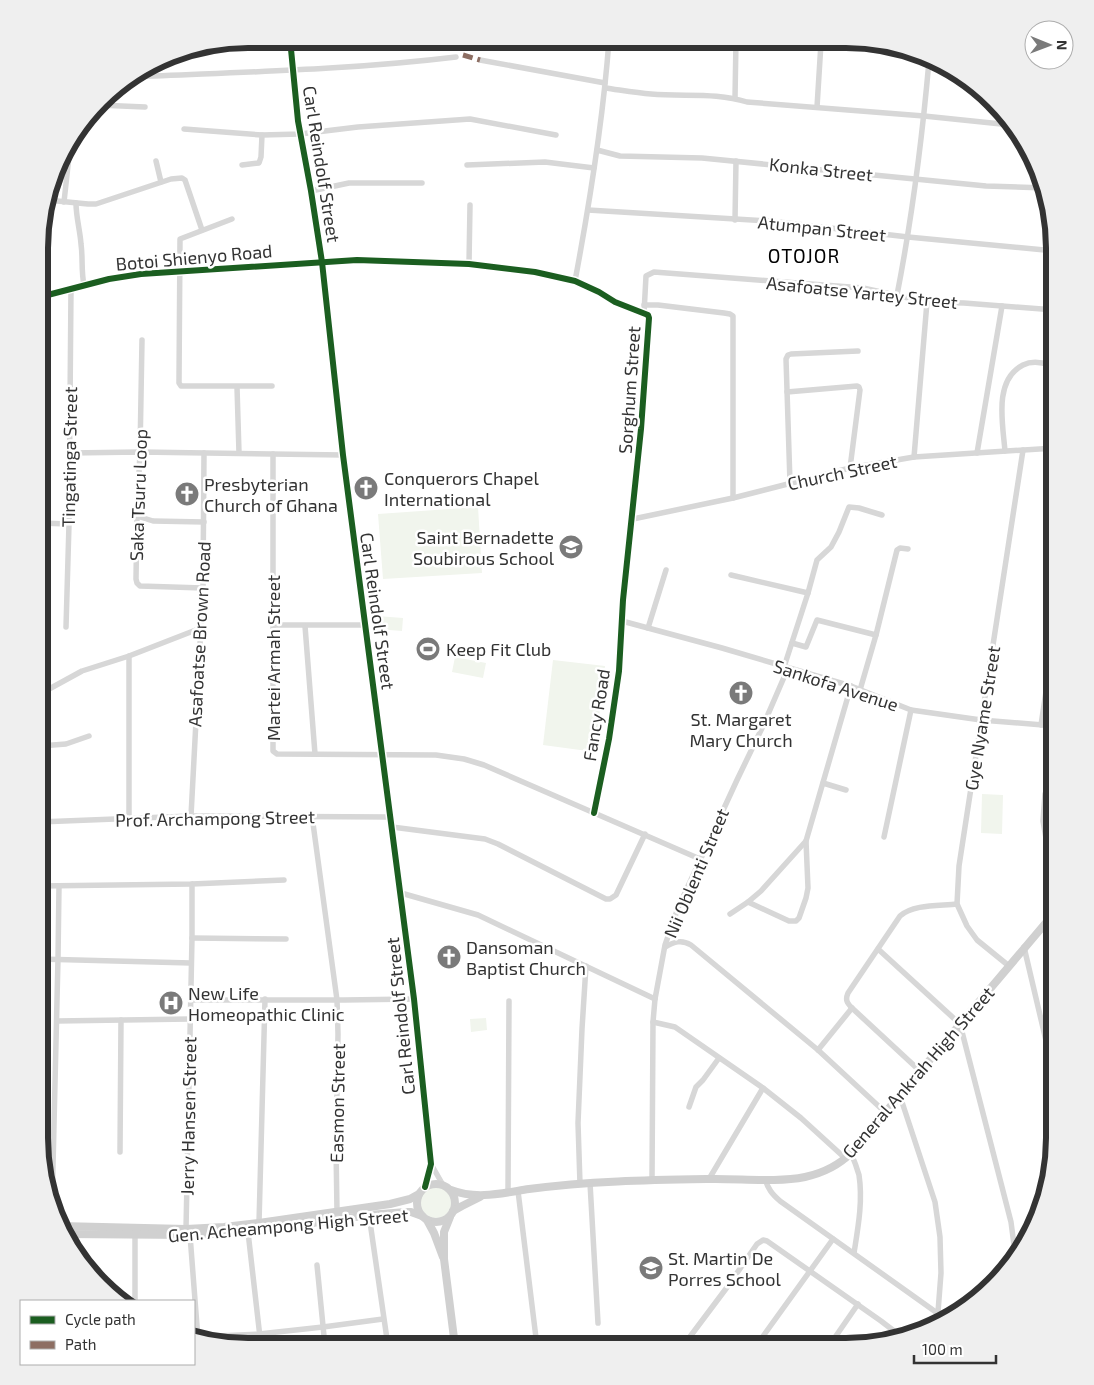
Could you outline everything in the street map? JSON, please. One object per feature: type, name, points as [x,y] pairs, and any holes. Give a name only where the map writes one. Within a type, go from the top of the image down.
[{"type":"main road","name":"General Ankrah High Street","points":[[451,1190],[461,1194],[483,1196],[590,1183],[652,1180],[790,1179],[821,1174],[848,1156],[1046,922]]},
{"type":"main road","points":[[444,1259],[434,1233],[417,1206],[419,1194],[425,1187],[432,1184],[443,1185],[451,1190],[455,1199],[444,1232],[444,1259],[454,1338]]},
{"type":"main road","name":"Gen. Acheampong High Street","points":[[71,1232],[135,1236],[188,1232],[337,1212],[405,1200],[419,1194]]},
{"type":"main road","name":"General Ankrah High Street","points":[[451,1214],[462,1206],[483,1196]]},
{"type":"main road","name":"Gen. Acheampong High Street","points":[[71,1232],[248,1232],[369,1215],[406,1212],[411,1212],[425,1218]]},
{"type":"main road","points":[[425,1218],[439,1222],[451,1214]]},
{"type":"street","name":"Carl Reindolf Street","points":[[291,48],[300,134],[322,262],[343,455],[414,999],[431,1164],[425,1187]]},
{"type":"street","points":[[575,281],[597,150],[608,48]]},
{"type":"street","points":[[735,98],[736,48]]},
{"type":"street","points":[[817,107],[822,48]]},
{"type":"street","points":[[859,48],[891,52]]},
{"type":"street","points":[[143,77],[293,70],[414,62],[456,57]]},
{"type":"street","points":[[480,60],[651,94],[718,95],[747,102],[1004,124]]},
{"type":"street","points":[[898,295],[908,237],[929,65]]},
{"type":"street","points":[[107,105],[145,107]]},
{"type":"street","points":[[184,129],[262,135],[300,134],[358,127],[467,119],[556,134]]},
{"type":"street","points":[[242,165],[259,163],[262,135]]},
{"type":"street","name":"Konka Street","points":[[597,150],[620,156],[702,158],[986,186],[1037,188]]},
{"type":"street","points":[[64,202],[69,157]]},
{"type":"street","points":[[156,161],[161,182]]},
{"type":"street","points":[[735,220],[736,161]]},
{"type":"street","points":[[467,165],[545,162],[594,168]]},
{"type":"street","points":[[53,201],[96,204],[161,182],[182,178],[185,180],[202,230]]},
{"type":"street","points":[[311,191],[349,183],[422,183]]},
{"type":"street","points":[[76,203],[76,218],[81,244],[81,274],[84,285]]},
{"type":"street","points":[[469,264],[470,205]]},
{"type":"street","name":"Atumpan Street","points":[[588,210],[770,221],[1046,250]]},
{"type":"street","points":[[232,219],[180,239],[179,383],[181,386],[272,386]]},
{"type":"street","name":"Sorghum Street","points":[[322,262],[357,260],[469,264],[535,272],[575,281],[615,302],[648,315],[641,429],[622,621]]},
{"type":"street","name":"Botoi Shienyo Road","points":[[48,295],[117,278],[322,262]]},
{"type":"street","name":"Asafoatse Yartey Street","points":[[644,313],[646,276],[654,272],[863,288],[927,302],[1046,309]]},
{"type":"street","name":"Tingatinga Street","points":[[66,627],[71,288]]},
{"type":"street","points":[[914,457],[927,302]]},
{"type":"street","points":[[644,305],[724,313],[733,316],[733,498]]},
{"type":"street","points":[[977,453],[1002,306]]},
{"type":"street","name":"Saka Tsuru Loop","points":[[142,340],[137,584],[140,586],[203,588]]},
{"type":"street","points":[[790,483],[786,359],[788,355],[858,351]]},
{"type":"street","points":[[1005,451],[1002,406],[1003,395],[1009,378],[1021,366],[1038,362],[1046,364]]},
{"type":"street","points":[[787,392],[857,386],[859,388],[850,468]]},
{"type":"street","points":[[237,387],[239,453]]},
{"type":"street","name":"Church Street","points":[[633,519],[733,498],[850,468],[914,457],[1046,449]]},
{"type":"street","name":"Gye Nyame Street","points":[[1009,966],[977,940],[967,926],[957,904],[959,866],[1023,450]]},
{"type":"street","points":[[70,453],[140,452],[343,455]]},
{"type":"street","name":"Asafoatse Brown Road","points":[[190,816],[203,588],[204,453]]},
{"type":"street","name":"Martei Armah Street","points":[[274,454],[273,751],[277,754],[436,755],[464,759],[484,765],[700,859]]},
{"type":"street","name":"Nii Oblenti Street","points":[[652,1180],[654,998],[665,947],[678,908],[763,726],[786,667],[817,560],[831,547],[849,507],[882,515]]},
{"type":"street","points":[[137,516],[153,520],[204,522]]},
{"type":"street","points":[[48,524],[69,524]]},
{"type":"street","points":[[860,690],[897,550],[900,548],[908,549]]},
{"type":"street","points":[[648,628],[666,570]]},
{"type":"street","points":[[731,575],[808,593]]},
{"type":"street","points":[[792,643],[806,646],[817,620],[876,635]]},
{"type":"street","name":"Sankofa Avenue","points":[[622,621],[851,686],[910,710],[982,720],[1046,725]]},
{"type":"street","name":"Fancy Road","points":[[594,813],[612,720],[619,671],[622,621]]},
{"type":"street","points":[[273,625],[365,625]]},
{"type":"street","points":[[305,626],[315,754]]},
{"type":"street","points":[[48,690],[82,671],[129,656],[201,628]]},
{"type":"street","points":[[129,656],[129,818]]},
{"type":"street","points":[[748,902],[789,921],[796,921],[799,918],[808,888],[806,841],[851,686]]},
{"type":"street","points":[[1041,725],[1046,692]]},
{"type":"street","points":[[884,837],[910,710]]},
{"type":"street","points":[[48,745],[66,744],[89,736]]},
{"type":"street","points":[[823,783],[846,790]]},
{"type":"street","points":[[1046,792],[1043,821],[1046,838]]},
{"type":"street","name":"Prof. Archampong Street","points":[[48,822],[190,816],[391,817]]},
{"type":"street","name":"Easmon Street","points":[[312,816],[337,1000],[337,1212]]},
{"type":"street","points":[[392,827],[485,839],[606,899],[616,895],[645,834]]},
{"type":"street","points":[[730,914],[748,902],[770,881],[806,841]]},
{"type":"street","points":[[48,886],[192,884],[284,880]]},
{"type":"street","name":"Jerry Hansen Street","points":[[192,884],[188,1232],[194,1300]]},
{"type":"street","points":[[53,1184],[59,886]]},
{"type":"street","points":[[401,893],[478,915],[654,998]]},
{"type":"street","points":[[920,1071],[852,1008],[847,1002],[846,997],[905,911],[912,908],[957,904]]},
{"type":"street","points":[[192,938],[286,939]]},
{"type":"street","points":[[665,947],[674,942],[681,941],[691,945],[818,1050],[886,1113]]},
{"type":"street","points":[[1024,947],[1046,1041]]},
{"type":"street","points":[[878,949],[960,1024],[1012,1222],[1014,1248]]},
{"type":"street","points":[[48,959],[191,963]]},
{"type":"street","points":[[580,1184],[578,1123],[586,966]]},
{"type":"street","points":[[259,1223],[266,999]]},
{"type":"street","points":[[191,1000],[414,999]]},
{"type":"street","points":[[508,1192],[509,1001]]},
{"type":"street","points":[[818,1050],[852,1008]]},
{"type":"street","points":[[120,1152],[121,1020]]},
{"type":"street","points":[[57,1021],[190,1020]]},
{"type":"street","points":[[653,1022],[674,1027],[764,1088],[848,1156],[858,1174],[860,1191],[859,1220],[854,1253]]},
{"type":"street","points":[[689,1107],[696,1087],[719,1058]]},
{"type":"street","points":[[709,1179],[764,1088]]},
{"type":"street","points":[[900,1096],[935,1202],[940,1236],[941,1273],[938,1312]]},
{"type":"street","points":[[48,1152],[54,1152]]},
{"type":"street","name":"Carl Reindolf Street","points":[[431,1164],[443,1185]]},
{"type":"street","points":[[765,1179],[768,1189],[773,1195],[941,1314]]},
{"type":"street","points":[[590,1183],[598,1324]]},
{"type":"street","points":[[518,1191],[536,1338]]},
{"type":"street","points":[[369,1215],[387,1338]]},
{"type":"street","points":[[248,1232],[260,1338]]},
{"type":"street","points":[[135,1236],[135,1300]]},
{"type":"street","points":[[762,1338],[833,1239]]},
{"type":"street","points":[[690,1338],[760,1241],[766,1241],[895,1332]]},
{"type":"street","points":[[317,1265],[324,1338]]},
{"type":"street","points":[[835,1338],[858,1304]]},
{"type":"street","name":"Jerry Hansen Street","points":[[195,1314],[196,1331]]},
{"type":"street","points":[[224,1336],[259,1334],[383,1319]]},
{"type":"shaded area","points":[[478,507],[482,573],[383,579],[378,514]]},
{"type":"shaded area","points":[[377,616],[403,618],[402,631],[376,629]]},
{"type":"shaded area","points":[[455,657],[486,663],[483,678],[452,672]]},
{"type":"shaded area","points":[[553,660],[605,666],[595,752],[543,745]]},
{"type":"shaded area","points":[[982,794],[1003,795],[1002,834],[981,833]]},
{"type":"shaded area","points":[[486,1018],[487,1030],[471,1032],[470,1019]]},
{"type":"shaded area","points":[[436,1186],[448,1190],[452,1202],[448,1214],[436,1218],[424,1214],[420,1202],[424,1190]]},
{"type":"marked path","points":[[463,55],[480,60]]},
{"type":"cycle path","points":[[291,48],[298,121],[322,262],[343,455],[414,999],[431,1164],[425,1187]]},
{"type":"cycle path","points":[[48,295],[109,279],[141,274],[357,260],[469,264],[535,272],[575,281],[615,302],[648,315],[641,429],[623,600],[619,671],[609,739],[594,813]]},
{"type":"place","name":"Conquerors Chapel International","points":[[366,488]]},
{"type":"place","name":"Presbyterian Church of Ghana","points":[[187,494]]},
{"type":"place","name":"Saint Bernadette Soubirous School","points":[[571,547]]},
{"type":"place","name":"Keep Fit Club","points":[[428,649]]},
{"type":"place","name":"St. Margaret Mary Church","points":[[741,693]]},
{"type":"place","name":"Dansoman Baptist Church","points":[[449,957]]},
{"type":"place","name":"New Life Homeopathic Clinic","points":[[171,1003]]},
{"type":"place","name":"St. Martin De Porres School","points":[[651,1268]]},
{"type":"district","name":"OTOJOR","points":[[804,255]]}]
